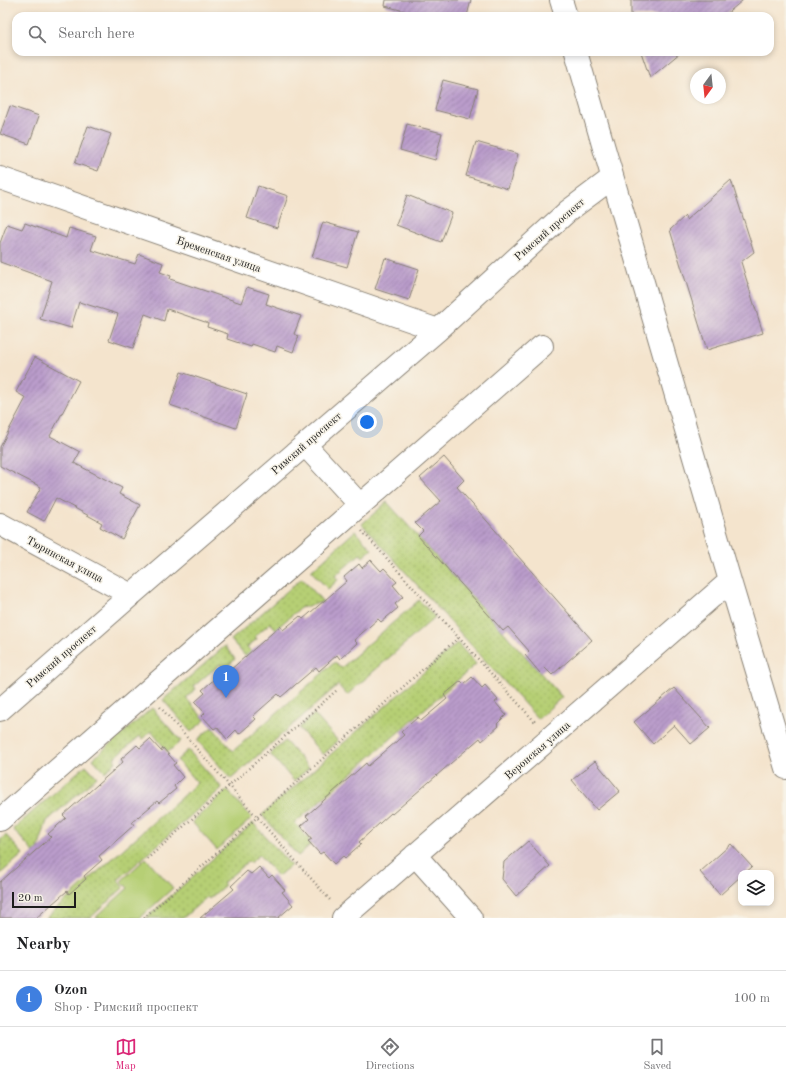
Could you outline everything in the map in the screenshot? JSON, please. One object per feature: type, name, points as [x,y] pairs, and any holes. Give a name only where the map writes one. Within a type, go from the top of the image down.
[{"type":"street","points":[[561,0],[565,12]]},
{"type":"street","points":[[577,56],[730,582],[786,768]]},
{"type":"street","name":"Бременская улица","points":[[0,178],[438,330]]},
{"type":"street","name":"Римский проспект","points":[[0,710],[130,594],[438,330],[568,211],[612,178]]},
{"type":"street","points":[[0,820],[542,346]]},
{"type":"street","points":[[305,445],[354,511]]},
{"type":"street","name":"Тюринская улица","points":[[0,524],[130,594]]},
{"type":"street","name":"Веронская улица","points":[[344,917],[730,582]]},
{"type":"street","points":[[415,855],[471,918]]},
{"type":"path","points":[[354,511],[458,638],[549,738]]},
{"type":"path","points":[[144,918],[458,638]]},
{"type":"path","points":[[147,859],[337,690]]},
{"type":"path","points":[[146,692],[344,917]]},
{"type":"green space","points":[[387,502],[562,697],[538,719],[362,524]]},
{"type":"green space","points":[[355,531],[372,549],[363,557],[360,554],[335,576],[338,580],[328,589],[311,571]]},
{"type":"green space","points":[[302,578],[323,602],[300,608],[276,629],[270,623],[255,636],[257,639],[247,647],[252,652],[246,657],[231,640]]},
{"type":"green space","points":[[419,600],[435,617],[347,695],[338,685],[231,779],[197,740],[212,727],[233,751],[335,662],[341,668]]},
{"type":"green space","points":[[457,643],[476,664],[295,823],[312,843],[298,856],[262,815]]},
{"type":"green space","points":[[225,646],[235,659],[224,669],[220,664],[194,686],[196,689],[186,698],[205,720],[191,732],[163,700]]},
{"type":"green space","points":[[152,708],[181,741],[168,752],[151,731],[142,739],[140,736],[114,758],[116,762],[105,772],[93,759]]},
{"type":"green space","points":[[314,714],[338,741],[323,755],[299,728]]},
{"type":"green space","points":[[285,741],[309,768],[294,781],[270,754]]},
{"type":"green space","points":[[188,750],[222,788],[118,880],[124,887],[90,918],[46,918],[197,783],[177,760]]},
{"type":"green space","points":[[86,765],[97,777],[47,821],[38,849],[34,853],[13,829]]},
{"type":"green space","points":[[227,790],[252,818],[217,850],[192,822]]},
{"type":"green space","points":[[253,823],[291,865],[278,876],[259,855],[250,863],[248,861],[223,883],[225,885],[209,899],[207,897],[183,918],[146,918]]},
{"type":"green space","points":[[6,835],[23,854],[0,874],[0,840]]},
{"type":"green space","points":[[146,858],[173,888],[140,918],[95,918],[128,888],[121,881]]},
{"type":"building","points":[[386,0],[471,0],[468,12],[408,12],[385,6]]},
{"type":"building","points":[[631,0],[743,0],[729,12],[631,12]]},
{"type":"building","points":[[642,56],[676,56],[650,78]]},
{"type":"building","points":[[443,80],[478,89],[470,119],[435,110]]},
{"type":"building","points":[[10,106],[39,116],[29,144],[0,134]]},
{"type":"building","points":[[407,124],[442,133],[435,160],[400,150]]},
{"type":"building","points":[[88,126],[111,134],[98,171],[75,163]]},
{"type":"building","points":[[476,142],[518,154],[508,189],[466,176]]},
{"type":"building","points":[[731,180],[754,252],[741,262],[763,333],[707,350],[670,230],[685,216],[686,220]]},
{"type":"building","points":[[258,186],[288,196],[277,228],[247,218]]},
{"type":"building","points":[[407,195],[452,213],[441,242],[396,225]]},
{"type":"building","points":[[323,222],[358,232],[347,267],[312,257]]},
{"type":"building","points":[[25,223],[66,238],[69,228],[96,236],[91,250],[135,264],[139,254],[163,263],[160,272],[171,276],[170,279],[241,303],[247,287],[269,294],[266,304],[301,316],[294,334],[299,336],[293,352],[277,346],[275,352],[252,344],[251,347],[227,339],[228,334],[207,327],[208,323],[167,309],[164,321],[145,314],[133,348],[109,340],[118,314],[79,302],[71,328],[40,319],[52,281],[0,262],[0,243],[7,224],[22,229]]},
{"type":"building","points":[[385,258],[419,269],[409,300],[375,289]]},
{"type":"building","points":[[35,357],[79,381],[50,436],[80,452],[74,463],[122,488],[119,494],[140,505],[122,539],[100,527],[102,523],[56,498],[44,521],[27,512],[41,487],[0,466],[0,447],[26,398],[16,392]]},
{"type":"building","points":[[181,372],[247,394],[236,428],[170,405]]},
{"type":"building","points":[[444,457],[464,480],[457,487],[592,640],[552,675],[545,668],[540,673],[525,655],[529,651],[508,627],[503,631],[418,536],[423,531],[415,523],[441,501],[420,478]]},
{"type":"building","points":[[371,560],[381,571],[384,568],[397,582],[393,585],[403,597],[395,604],[398,608],[381,622],[378,619],[354,640],[357,643],[340,659],[337,655],[319,671],[316,667],[281,697],[278,694],[253,716],[256,719],[239,734],[236,730],[227,739],[217,727],[214,729],[202,716],[205,713],[195,702],[205,693],[202,690],[218,676],[220,679],[280,626],[283,630],[300,616],[303,619],[347,581],[344,577],[359,564],[362,568]]},
{"type":"building","points":[[472,677],[482,688],[485,685],[498,700],[495,702],[506,715],[497,724],[499,726],[482,741],[480,738],[392,814],[391,813],[359,842],[361,844],[345,858],[343,856],[334,864],[323,852],[320,854],[308,841],[312,839],[301,826],[309,819],[306,816],[366,763],[368,766],[404,735],[401,732],[418,717],[421,721],[447,699],[444,695],[461,681],[464,684]]},
{"type":"building","points":[[674,688],[710,728],[691,744],[674,725],[653,744],[634,722]]},
{"type":"building","points":[[150,739],[161,751],[163,748],[176,763],[173,765],[183,777],[174,786],[176,789],[159,803],[157,801],[132,822],[134,825],[99,856],[102,860],[84,876],[86,879],[69,894],[67,891],[36,918],[0,918],[0,882],[51,837],[48,834],[66,818],[63,815],[123,762],[121,759],[137,745],[140,748]]},
{"type":"building","points":[[595,761],[620,791],[597,810],[572,780]]},
{"type":"building","points":[[528,841],[550,866],[516,896],[502,879],[504,862]]},
{"type":"building","points":[[731,844],[752,867],[748,870],[738,870],[738,879],[720,895],[700,872]]},
{"type":"building","points":[[259,867],[269,878],[272,875],[285,890],[282,892],[293,905],[278,918],[200,918],[234,889],[231,886],[247,871],[251,874]]},
{"type":"place","name":"Ozon","points":[[226,698]]}]
